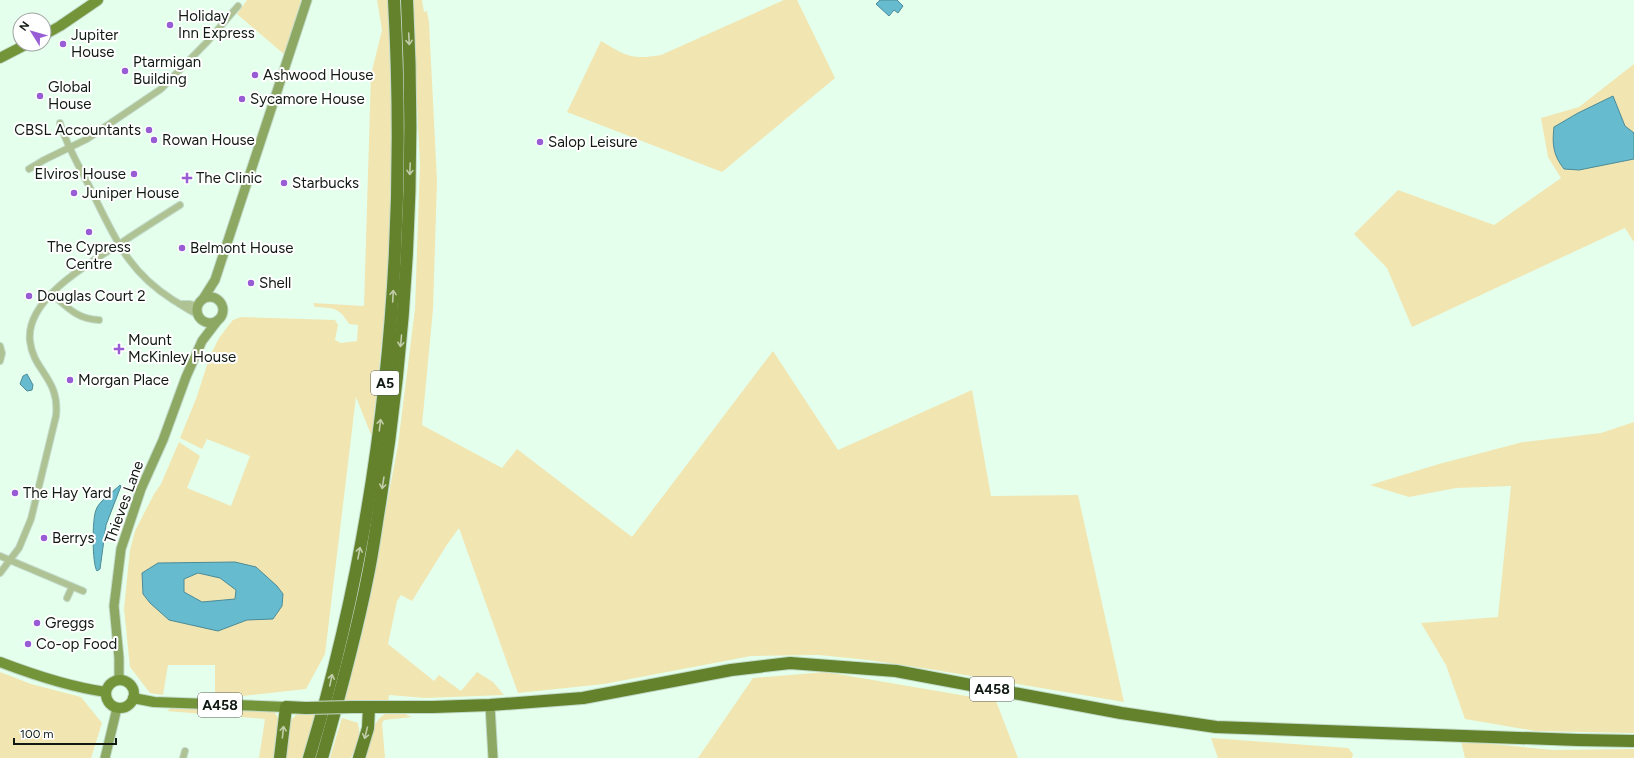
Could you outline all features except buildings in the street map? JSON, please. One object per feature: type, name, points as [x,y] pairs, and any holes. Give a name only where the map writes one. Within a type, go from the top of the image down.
[{"type":"highway","name":"A5","points":[[309,758],[328,695],[357,562],[372,484],[388,351],[396,244],[398,153],[398,63],[394,0]]},
{"type":"highway","name":"A5","points":[[322,758],[350,654],[368,574],[392,430],[402,338],[408,240],[411,148],[410,56],[407,0]]},
{"type":"highway","name":"A458","points":[[286,707],[490,705],[583,698],[731,670],[790,663],[896,671],[1121,713],[1216,727],[1634,741]]},
{"type":"highway","points":[[280,758],[286,707]]},
{"type":"highway","points":[[359,758],[368,728],[369,707]]},
{"type":"main road","points":[[52,30],[98,0]]},
{"type":"main road","points":[[202,341],[200,310],[215,280],[307,0]]},
{"type":"main road","points":[[0,58],[12,52]]},
{"type":"main road","points":[[202,341],[221,316],[222,311],[218,301],[215,280]]},
{"type":"main road","points":[[200,310],[211,298],[218,301]]},
{"type":"main road","points":[[200,310],[213,323],[218,320]]},
{"type":"main road","name":"Thieves Lane","points":[[119,680],[119,658],[114,606],[121,549],[141,489],[163,440],[186,377],[202,341]]},
{"type":"main road","points":[[0,662],[70,684],[106,692]]},
{"type":"main road","points":[[119,680],[130,685],[133,689],[133,698],[129,705],[117,708],[110,704],[107,700],[106,692],[110,684],[119,680]]},
{"type":"main road","name":"A458","points":[[133,698],[154,702],[286,707]]},
{"type":"main road","points":[[490,705],[493,758]]},
{"type":"main road","points":[[105,758],[117,708]]},
{"type":"street","points":[[29,169],[87,139],[161,89],[208,42],[238,6]]},
{"type":"street","points":[[60,123],[69,148],[118,245],[134,268],[143,277],[187,310],[200,310]]},
{"type":"street","points":[[0,573],[19,548],[31,519],[56,416],[57,401],[53,387],[32,352],[30,328],[36,314],[52,294],[74,273],[180,205]]},
{"type":"street","points":[[52,294],[76,315],[83,318],[99,320]]},
{"type":"street","points":[[0,346],[2,353],[0,361]]},
{"type":"street","points":[[0,556],[83,592]]},
{"type":"street","points":[[67,598],[72,587]]},
{"type":"street","points":[[183,758],[186,751]]},
{"type":"shaded area","points":[[247,0],[301,0],[285,55],[237,14]]},
{"type":"shaded area","points":[[377,0],[388,0],[393,178],[389,270],[372,437],[356,397],[325,654],[306,689],[215,699],[215,665],[168,665],[163,695],[150,693],[130,667],[124,609],[130,550],[135,531],[154,494],[161,484],[179,442],[200,456],[187,488],[231,506],[250,456],[207,439],[202,449],[180,438],[196,399],[210,356],[219,338],[233,320],[241,317],[335,320],[338,325],[335,340],[341,343],[357,341],[358,325],[349,324],[339,311],[331,308],[315,307],[313,303],[364,306],[371,75],[382,30]]},
{"type":"shaded area","points":[[412,0],[422,0],[424,12],[427,11],[429,22],[437,181],[433,309],[422,425],[502,468],[517,449],[632,537],[773,351],[838,450],[972,390],[991,496],[1078,495],[1124,702],[929,669],[868,660],[819,655],[751,656],[604,684],[518,693],[459,528],[412,601],[401,595],[397,601],[388,644],[434,681],[439,675],[461,691],[477,672],[493,682],[504,695],[425,698],[389,695],[388,702],[345,700],[365,621],[398,445],[415,309],[420,165]]},
{"type":"shaded area","points":[[784,0],[797,0],[835,78],[722,172],[567,112],[601,41],[629,56],[642,57],[661,55]]},
{"type":"shaded area","points":[[1634,64],[1634,133],[1625,126],[1613,97],[1616,163],[1634,159],[1634,242],[1625,228],[1412,327],[1387,268],[1354,234],[1398,190],[1494,225],[1561,178],[1548,157],[1541,118],[1579,107]]},
{"type":"shaded area","points":[[1634,422],[1634,733],[1535,731],[1465,719],[1446,665],[1421,623],[1498,617],[1511,486],[1456,488],[1409,497],[1370,485],[1439,464],[1523,442],[1601,433]]},
{"type":"shaded area","points":[[0,672],[31,684],[81,697],[102,723],[91,758],[0,758]]},
{"type":"shaded area","points":[[826,672],[996,701],[1018,758],[698,758],[753,678]]},
{"type":"shaded area","points":[[171,708],[274,711],[280,721],[276,758],[259,758],[265,719],[167,711]]},
{"type":"shaded area","points":[[299,712],[316,713],[303,758],[284,758],[291,720]]},
{"type":"shaded area","points":[[387,713],[405,714],[412,717],[384,720],[382,723],[385,758],[365,758],[374,726],[382,716]]},
{"type":"shaded area","points":[[342,718],[358,723],[360,738],[351,758],[330,758]]},
{"type":"shaded area","points":[[1211,738],[1348,748],[1353,754],[1352,758],[1218,758]]},
{"type":"shaded area","points":[[1461,741],[1553,750],[1634,749],[1634,758],[1465,758]]},
{"type":"water","points":[[880,0],[897,0],[903,6],[898,13],[894,10],[889,16],[876,4]]},
{"type":"water","points":[[1613,96],[1625,126],[1634,133],[1634,159],[1579,170],[1564,169],[1555,154],[1553,139],[1554,127],[1578,113]]},
{"type":"water","points":[[27,374],[33,385],[32,390],[27,391],[20,384],[23,376]]},
{"type":"water","points":[[120,485],[121,486],[106,525],[100,569],[97,571],[94,560],[93,541],[96,510],[103,500]]},
{"type":"water","points":[[235,562],[256,567],[277,586],[283,594],[282,606],[273,619],[247,620],[218,631],[169,620],[150,603],[143,594],[142,573],[158,563]],"holes":[[[198,573],[220,578],[236,590],[235,599],[202,602],[184,592],[184,579]]]},
{"type":"place","name":"Holiday Inn Express","points":[[170,25]]},
{"type":"place","name":"Jupiter House","points":[[63,44]]},
{"type":"place","name":"Ptarmigan Building","points":[[125,71]]},
{"type":"place","name":"Ashwood House","points":[[255,75]]},
{"type":"place","name":"Global House","points":[[40,96]]},
{"type":"place","name":"Sycamore House","points":[[242,99]]},
{"type":"place","name":"CBSL Accountants","points":[[149,130]]},
{"type":"place","name":"Rowan House","points":[[154,140]]},
{"type":"place","name":"Salop Leisure","points":[[540,142]]},
{"type":"place","name":"Elviros House","points":[[134,174]]},
{"type":"place","name":"The Clinic","points":[[187,178]]},
{"type":"place","name":"Starbucks","points":[[284,183]]},
{"type":"place","name":"Juniper House","points":[[74,193]]},
{"type":"place","name":"The Cypress Centre","points":[[89,232]]},
{"type":"place","name":"Belmont House","points":[[182,248]]},
{"type":"place","name":"Shell","points":[[251,283]]},
{"type":"place","name":"Douglas Court 2","points":[[29,296]]},
{"type":"place","name":"Mount McKinley House","points":[[119,349]]},
{"type":"place","name":"Morgan Place","points":[[70,380]]},
{"type":"place","name":"The Hay Yard","points":[[15,493]]},
{"type":"place","name":"Berrys","points":[[44,538]]},
{"type":"place","name":"Greggs","points":[[37,623]]},
{"type":"place","name":"Co-op Food","points":[[28,644]]}]
